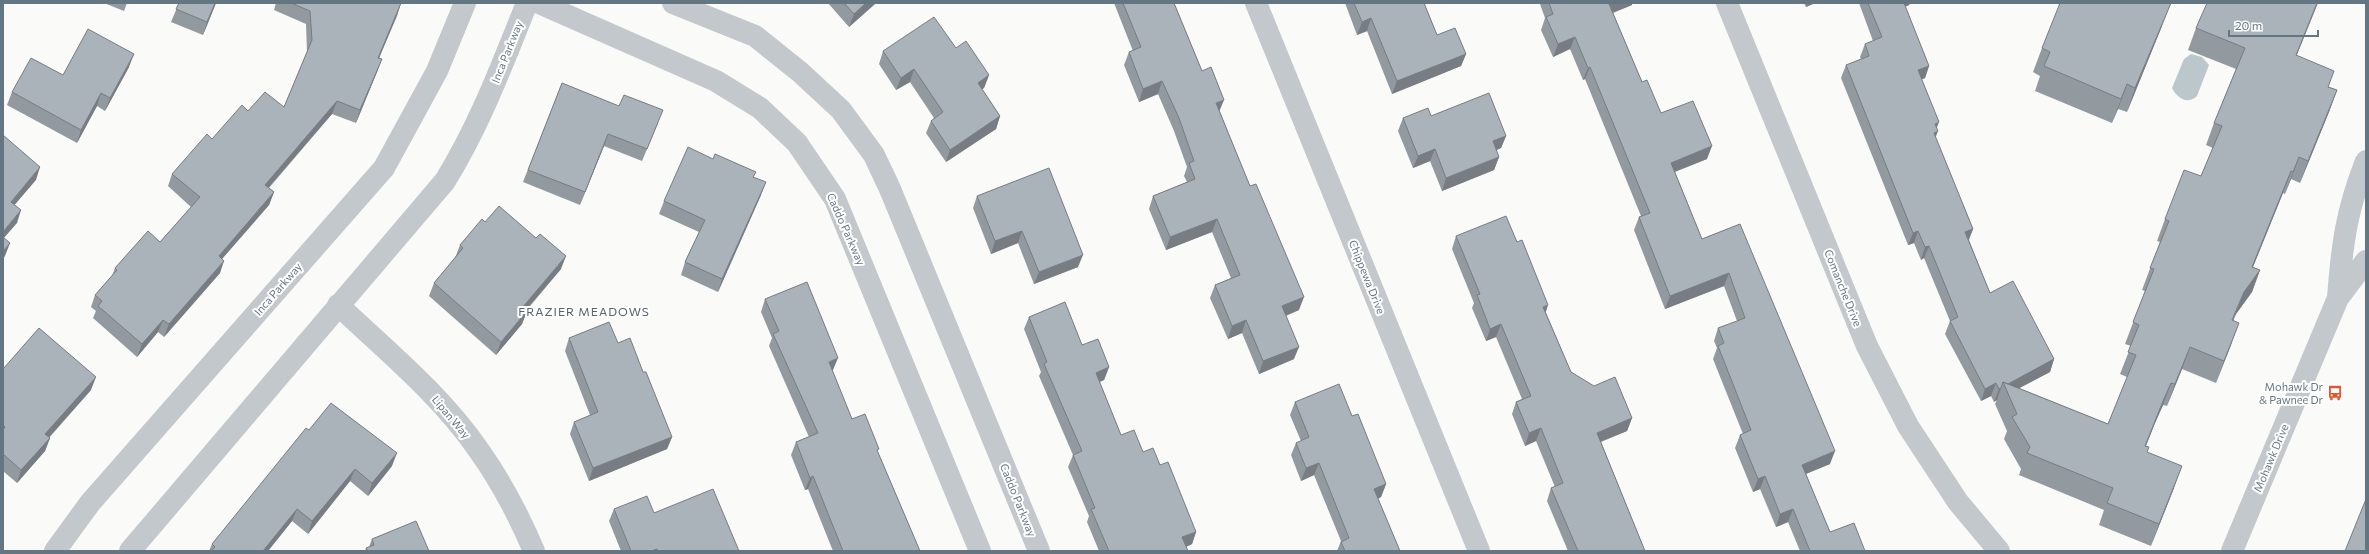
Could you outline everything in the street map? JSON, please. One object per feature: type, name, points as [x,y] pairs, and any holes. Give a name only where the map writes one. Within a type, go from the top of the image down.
[{"type":"street","name":"Inca Parkway","points":[[55,551],[90,504],[384,168],[437,71],[465,3]]},
{"type":"street","name":"Inca Parkway","points":[[130,551],[445,181],[468,142],[481,116],[527,3]]},
{"type":"street","name":"Caddo Parkway","points":[[539,3],[716,81],[760,108],[797,143],[835,199],[980,551]]},
{"type":"street","name":"Caddo Parkway","points":[[673,3],[755,36],[800,72],[841,110],[874,156],[890,189],[1039,551]]},
{"type":"street","name":"Chippewa Drive","points":[[1256,3],[1479,551]]},
{"type":"street","name":"Comanche Drive","points":[[1727,3],[1867,346],[1908,426],[1958,502],[1999,551]]},
{"type":"street","name":"Mohawk Drive","points":[[2338,298],[2343,238],[2347,214],[2366,161]]},
{"type":"street","name":"Mohawk Drive","points":[[2232,551],[2338,298],[2366,261]]},
{"type":"street","name":"Lipan Way","points":[[338,305],[435,397],[480,451],[516,510],[534,551]]},
{"type":"shaded area","points":[[2191,54],[2202,57],[2209,65],[2197,96],[2193,99],[2186,100],[2179,97],[2172,88],[2184,59]]},
{"type":"building","points":[[179,3],[215,3],[207,22],[176,9]]},
{"type":"building","points":[[291,3],[401,3],[378,58],[382,59],[360,110],[337,101],[265,185],[274,192],[219,256],[224,261],[169,324],[163,320],[142,344],[98,306],[102,301],[95,295],[117,270],[115,268],[148,231],[160,242],[200,197],[172,174],[207,134],[212,139],[242,105],[248,111],[265,92],[284,107],[312,40],[310,11]]},
{"type":"building","points":[[844,3],[866,3],[854,14]]},
{"type":"building","points":[[1123,3],[1174,3],[1202,71],[1211,67],[1224,100],[1216,103],[1250,186],[1256,184],[1304,297],[1282,306],[1299,347],[1263,361],[1246,320],[1232,326],[1215,285],[1240,275],[1217,219],[1170,237],[1153,196],[1195,179],[1189,163],[1194,161],[1179,118],[1162,81],[1143,89],[1129,52],[1141,47]]},
{"type":"building","points":[[1354,3],[1424,3],[1437,35],[1455,28],[1466,54],[1397,81],[1371,18],[1362,22]]},
{"type":"building","points":[[1549,3],[1610,3],[1609,4],[1642,82],[1647,80],[1661,113],[1693,101],[1712,146],[1671,163],[1702,239],[1740,224],[1835,451],[1802,465],[1830,532],[1854,523],[1865,551],[1810,551],[1793,509],[1780,514],[1765,476],[1758,479],[1740,435],[1751,430],[1718,346],[1724,343],[1718,328],[1745,318],[1729,273],[1670,296],[1639,217],[1650,213],[1590,67],[1588,68],[1575,37],[1558,44],[1546,17],[1553,14]]},
{"type":"building","points":[[1868,3],[1904,3],[1929,66],[1918,70],[1939,122],[1935,124],[1938,131],[1934,133],[1973,229],[1965,232],[1990,293],[2013,281],[2054,359],[2008,384],[2003,382],[2001,388],[1999,389],[1996,383],[1985,389],[1950,321],[1958,317],[1929,246],[1925,247],[1918,231],[1913,233],[1846,65],[1869,56],[1865,44],[1882,37]]},
{"type":"building","points":[[2060,3],[2171,3],[2135,88],[2127,84],[2121,99],[2044,66],[2050,52],[2042,48]]},
{"type":"building","points":[[2207,3],[2317,3],[2296,55],[2334,71],[2328,87],[2337,90],[2308,161],[2299,157],[2293,172],[2291,171],[2252,267],[2260,270],[2244,292],[2232,320],[2239,323],[2224,361],[2190,347],[2175,384],[2171,383],[2163,401],[2145,446],[2149,447],[2147,452],[2182,466],[2159,524],[2107,503],[2113,488],[2027,453],[2030,447],[2012,417],[2017,414],[2003,382],[2108,424],[2136,355],[2128,352],[2139,325],[2133,322],[2154,269],[2150,268],[2169,221],[2165,219],[2184,170],[2201,176],[2222,126],[2214,123],[2245,48],[2196,28]]},
{"type":"building","points":[[934,17],[956,48],[966,41],[989,75],[978,83],[1000,116],[950,150],[931,121],[943,112],[914,69],[901,78],[883,51]]},
{"type":"building","points":[[88,29],[134,54],[110,98],[101,93],[81,130],[12,92],[31,58],[63,75]]},
{"type":"building","points":[[562,83],[619,106],[624,95],[663,110],[647,149],[608,134],[585,192],[528,170]]},
{"type":"building","points":[[1489,93],[1506,136],[1493,141],[1499,157],[1446,178],[1435,149],[1418,156],[1403,118],[1428,108],[1431,116]]},
{"type":"building","points":[[3,135],[40,167],[11,202],[21,210],[3,232]]},
{"type":"building","points":[[688,147],[713,159],[715,154],[756,172],[753,177],[766,182],[722,279],[685,262],[705,220],[664,201]]},
{"type":"building","points":[[1049,168],[1083,255],[1039,272],[1022,231],[995,241],[977,196]]},
{"type":"building","points":[[499,206],[536,238],[540,234],[566,256],[522,308],[527,311],[501,342],[434,283],[463,248],[460,245],[482,219],[485,222]]},
{"type":"building","points":[[1506,216],[1517,242],[1522,240],[1548,305],[1543,307],[1571,372],[1594,386],[1615,377],[1632,418],[1597,433],[1645,551],[1578,551],[1551,488],[1563,483],[1541,428],[1529,433],[1516,402],[1531,396],[1501,324],[1490,329],[1477,295],[1480,294],[1456,236]]},
{"type":"building","points":[[3,237],[10,243],[3,251]]},
{"type":"building","points":[[807,282],[838,358],[829,362],[852,419],[865,414],[879,449],[877,450],[920,551],[843,551],[813,476],[810,478],[796,442],[818,433],[773,334],[779,331],[765,299]]},
{"type":"building","points":[[1065,302],[1082,345],[1098,339],[1109,367],[1096,373],[1121,435],[1134,430],[1143,452],[1153,448],[1160,465],[1168,462],[1196,532],[1182,537],[1188,551],[1109,551],[1091,509],[1095,508],[1073,455],[1082,451],[1044,364],[1047,362],[1029,317]]},
{"type":"building","points":[[609,322],[618,343],[630,338],[643,372],[646,372],[672,437],[593,468],[574,422],[598,412],[569,338]]},
{"type":"building","points":[[39,328],[96,377],[45,434],[50,438],[21,470],[3,454],[3,430],[5,427],[3,425],[3,369]]},
{"type":"building","points":[[1339,384],[1352,416],[1358,414],[1386,484],[1374,489],[1400,551],[1345,551],[1341,542],[1349,538],[1319,463],[1306,468],[1296,443],[1309,437],[1295,402]]},
{"type":"building","points":[[331,403],[397,453],[372,483],[355,469],[312,521],[297,509],[263,551],[211,551],[215,547],[212,544],[306,428],[309,430]]},
{"type":"building","points":[[713,489],[739,551],[658,551],[657,549],[651,551],[631,551],[614,509],[647,496],[654,513]]},
{"type":"building","points":[[2366,499],[2366,551],[2345,551]]},
{"type":"building","points":[[416,521],[429,551],[368,551],[366,548],[374,545],[372,539]]},
{"type":"place","name":"Mohawk Dr & Pawnee Dr","points":[[2335,393]]},
{"type":"district","name":"FRAZIER MEADOWS","points":[[584,312]]}]
